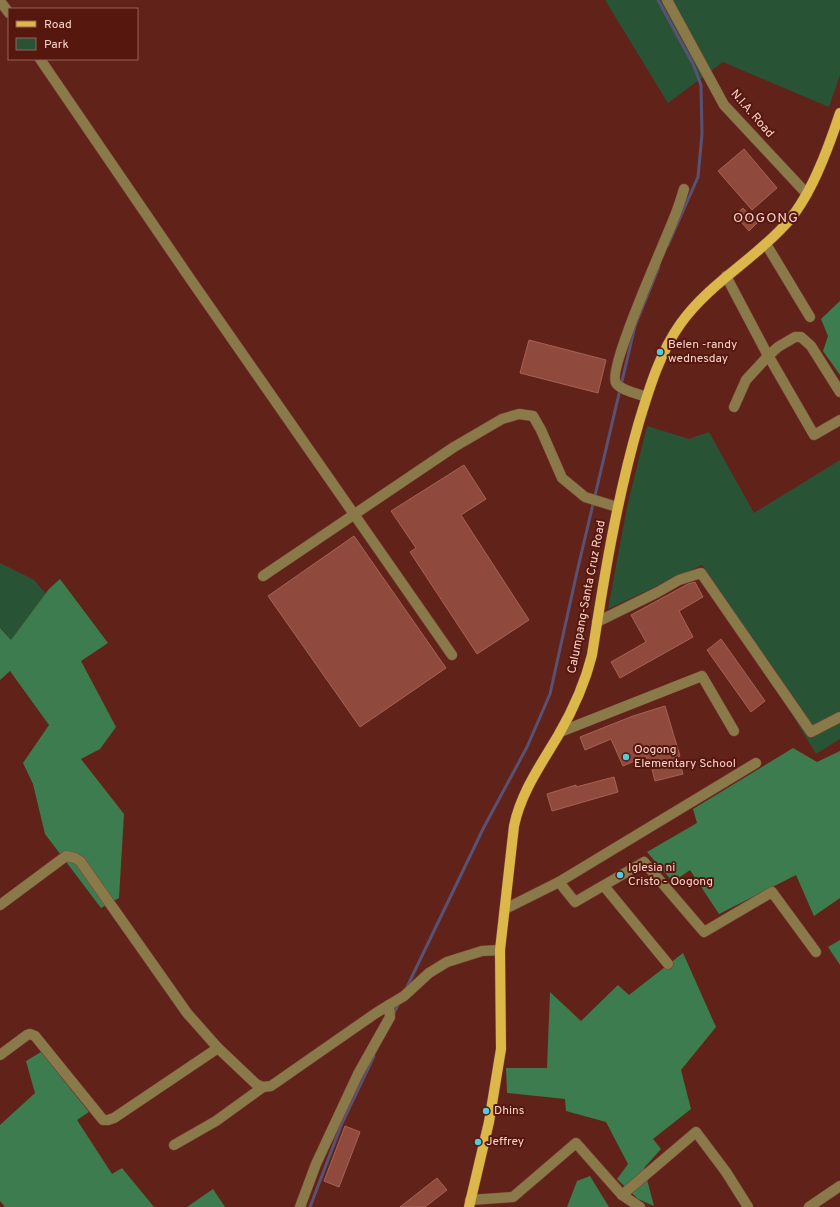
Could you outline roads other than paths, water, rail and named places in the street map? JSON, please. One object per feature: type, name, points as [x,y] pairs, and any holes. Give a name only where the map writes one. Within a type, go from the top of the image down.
[{"type":"main road","name":"Calumpang-Santa Cruz Road","points":[[469,1203],[489,1122],[501,1049],[500,950],[514,826],[517,812],[526,792],[575,705],[586,678],[592,655],[617,507],[630,452],[646,397],[669,344],[680,324],[697,304],[726,276],[766,244],[785,226],[806,194],[837,136],[840,113]]},
{"type":"street","name":"N.I.A. Road","points":[[667,0],[724,105],[806,194]]},
{"type":"street","points":[[0,1],[8,13]]},
{"type":"street","points":[[41,60],[187,274],[452,655]]},
{"type":"street","points":[[646,397],[620,386],[615,378],[619,359],[640,299],[674,218],[684,189]]},
{"type":"street","points":[[766,244],[810,317]]},
{"type":"street","points":[[726,276],[768,356],[814,435],[840,420]]},
{"type":"street","points":[[734,407],[746,380],[778,347],[795,337],[801,337],[811,346],[840,392]]},
{"type":"street","points":[[263,576],[454,447],[502,419],[519,414],[533,416],[541,430],[562,478],[580,493],[594,500],[617,507]]},
{"type":"street","points":[[597,622],[679,580],[701,573],[811,732],[840,717]]},
{"type":"street","points":[[560,732],[702,676],[734,731]]},
{"type":"street","points":[[505,909],[559,882],[756,763]]},
{"type":"street","points":[[0,905],[66,856],[80,860],[187,1013],[218,1048],[256,1084],[263,1087]]},
{"type":"street","points":[[559,882],[575,902],[644,862],[704,932],[772,892],[816,952]]},
{"type":"street","points":[[604,886],[668,964]]},
{"type":"street","points":[[174,1145],[216,1121],[263,1087],[270,1086],[376,1013],[404,996],[429,973],[446,962],[482,951],[500,950]]},
{"type":"street","points":[[300,1207],[316,1164],[358,1074],[390,1017],[391,1004]]},
{"type":"street","points":[[0,1055],[27,1035],[30,1034],[35,1036],[103,1120],[108,1120],[114,1118],[218,1048]]},
{"type":"street","points":[[622,1195],[696,1132],[726,1172],[748,1207]]},
{"type":"street","points":[[469,1203],[513,1197],[576,1143],[622,1195],[640,1207]]},
{"type":"street","points":[[809,1207],[840,1186]]},
{"type":"waterway","points":[[658,0],[693,64],[701,85],[702,134],[698,177],[668,245]]},
{"type":"waterway","points":[[406,989],[484,827],[527,747],[550,694],[635,326],[659,267]]},
{"type":"waterway","points":[[393,1015],[399,1003]]},
{"type":"waterway","points":[[310,1207],[342,1123],[374,1056]]},
{"type":"place","name":"Belen -randy wednesday","points":[[660,352]]},
{"type":"place","name":"Oogong Elementary School","points":[[626,757]]},
{"type":"place","name":"Iglesia ni Cristo - Oogong","points":[[620,875]]},
{"type":"place","name":"Dhins","points":[[486,1111]]},
{"type":"place","name":"Jeffrey","points":[[478,1142]]},
{"type":"district","name":"OOGONG","points":[[766,218]]}]
